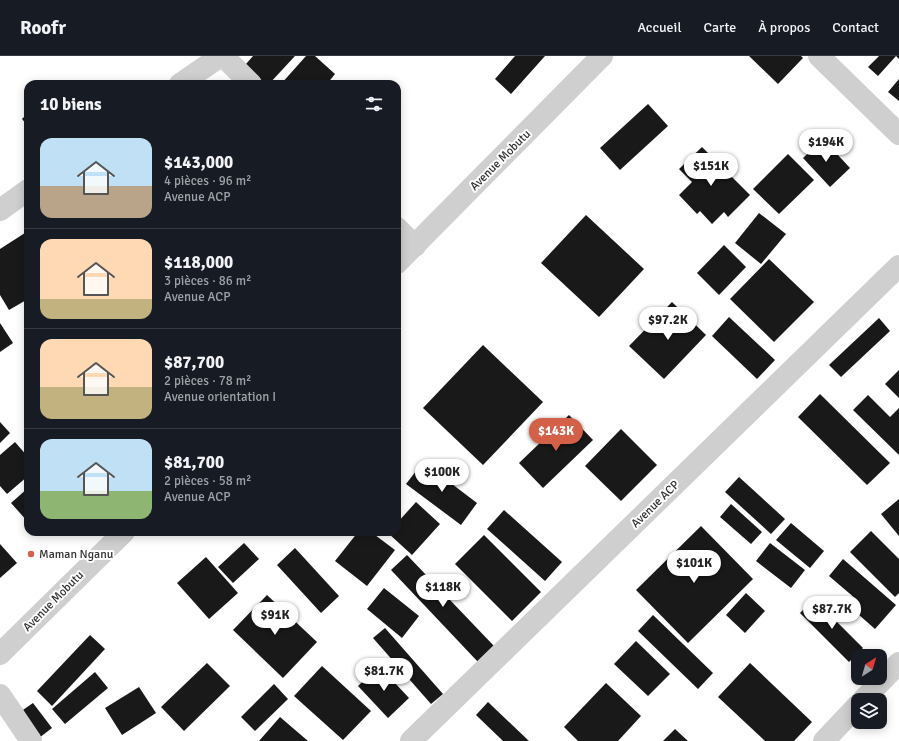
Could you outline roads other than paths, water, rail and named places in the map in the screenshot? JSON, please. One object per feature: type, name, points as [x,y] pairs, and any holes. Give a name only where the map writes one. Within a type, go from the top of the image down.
[{"type":"street","points":[[186,80],[222,56],[247,80]]},
{"type":"street","name":"Avenue Mobutu","points":[[401,259],[602,56]]},
{"type":"street","points":[[819,56],[899,134]]},
{"type":"street","points":[[0,210],[24,193]]},
{"type":"street","points":[[401,232],[415,246]]},
{"type":"street","name":"Avenue ACP","points":[[411,741],[899,266]]},
{"type":"street","name":"Avenue Mobutu","points":[[4,641],[120,536]]},
{"type":"street","points":[[870,693],[899,663]]},
{"type":"street","points":[[0,696],[30,741]]},
{"type":"street","points":[[824,741],[851,712]]},
{"type":"place","name":"Maman Nganu","points":[[31,554]]}]
